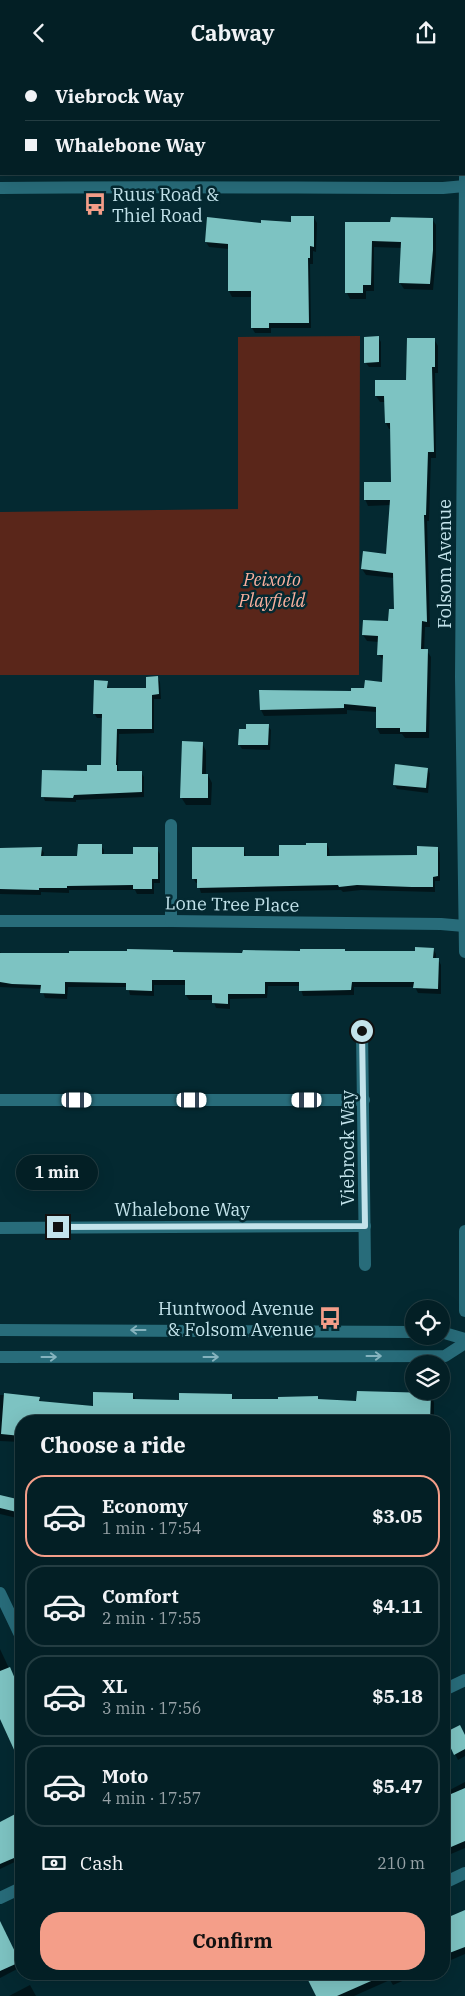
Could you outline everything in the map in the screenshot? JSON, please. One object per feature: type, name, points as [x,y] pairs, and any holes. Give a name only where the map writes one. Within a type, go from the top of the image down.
[{"type":"street","points":[[0,187],[127,180],[201,188],[465,183]]},
{"type":"street","name":"Folsom Avenue","points":[[465,183],[463,677],[465,952]]},
{"type":"street","points":[[171,825],[171,921]]},
{"type":"street","name":"Lone Tree Place","points":[[0,921],[171,921],[441,924],[464,926]]},
{"type":"street","name":"Viebrock Way","points":[[362,1031],[365,1265]]},
{"type":"street","points":[[0,1100],[364,1100]]},
{"type":"street","name":"Whalebone Way","points":[[0,1228],[365,1226]]},
{"type":"street","points":[[465,1231],[465,1311]]},
{"type":"street","points":[[0,1329],[405,1332]]},
{"type":"street","points":[[450,1335],[465,1339]]},
{"type":"street","points":[[0,1357],[445,1356],[465,1343]]},
{"type":"street","points":[[0,1593],[15,1624]]},
{"type":"street","points":[[450,1687],[465,1680]]},
{"type":"street","points":[[450,1880],[465,1873]]},
{"type":"street","points":[[0,1898],[15,1891]]},
{"type":"green space","name":"Peixoto Playfield","points":[[360,336],[359,675],[0,675],[0,512],[238,509],[238,337]]},
{"type":"building","points":[[291,216],[314,216],[314,247],[310,246],[310,258],[308,258],[309,323],[269,323],[269,328],[251,328],[251,291],[228,291],[228,244],[205,242],[207,217],[261,223],[261,220],[291,222]]},
{"type":"building","points":[[391,217],[433,218],[430,284],[399,283],[401,242],[372,241],[371,285],[363,285],[363,293],[345,293],[345,222],[390,222]]},
{"type":"building","points":[[379,336],[379,362],[364,363],[364,337]]},
{"type":"building","points":[[407,338],[435,338],[435,367],[432,367],[434,452],[428,452],[426,515],[424,515],[427,622],[422,621],[421,649],[428,649],[426,732],[400,732],[400,728],[376,728],[376,707],[344,704],[344,708],[260,710],[259,690],[351,691],[351,688],[364,688],[365,680],[382,682],[383,655],[377,655],[378,636],[362,635],[363,620],[388,621],[389,609],[394,609],[393,573],[361,569],[363,551],[386,554],[390,500],[364,500],[364,482],[391,482],[390,423],[385,423],[384,396],[375,396],[375,380],[406,380]]},
{"type":"building","points":[[158,676],[159,694],[152,695],[152,729],[117,729],[117,771],[142,771],[142,792],[74,795],[73,798],[41,797],[42,770],[87,771],[87,765],[101,765],[102,714],[93,714],[94,680],[108,681],[107,688],[146,688],[146,677]]},
{"type":"building","points":[[246,724],[269,724],[268,745],[238,745],[239,729],[246,729]]},
{"type":"building","points":[[182,741],[203,742],[202,774],[208,774],[208,798],[180,798]]},
{"type":"building","points":[[395,764],[428,768],[426,788],[393,785]]},
{"type":"building","points":[[306,843],[327,843],[327,856],[417,855],[417,846],[438,847],[438,876],[433,877],[433,887],[357,885],[339,887],[338,885],[197,888],[197,879],[192,879],[192,847],[244,847],[244,856],[279,856],[279,845],[306,845]]},
{"type":"building","points":[[78,844],[102,844],[102,854],[133,854],[133,847],[158,847],[158,879],[152,879],[152,889],[133,889],[133,885],[67,886],[67,888],[39,888],[39,890],[0,889],[0,848],[42,847],[41,856],[77,856]]},
{"type":"building","points":[[415,947],[434,948],[433,958],[439,958],[438,989],[413,988],[414,982],[352,982],[351,990],[299,991],[299,982],[265,982],[265,994],[228,994],[228,1004],[212,1003],[212,995],[185,995],[185,980],[152,980],[152,991],[126,990],[126,983],[65,982],[65,994],[40,993],[41,985],[0,982],[0,953],[69,953],[69,951],[127,951],[127,949],[242,953],[243,950],[300,951],[300,949],[415,951]]},
{"type":"building","points":[[357,1391],[405,1392],[405,1400],[431,1400],[430,1415],[15,1415],[15,1435],[1,1434],[4,1393],[40,1397],[39,1401],[93,1406],[93,1392],[133,1393],[133,1399],[179,1400],[179,1393],[232,1394],[232,1399],[278,1399],[278,1397],[318,1396],[318,1399],[356,1401]]},
{"type":"building","points":[[0,1495],[15,1499],[15,1512],[0,1508]]},
{"type":"building","points":[[10,1667],[15,1679],[15,1752],[0,1719],[0,1671]]},
{"type":"building","points":[[460,1725],[465,1735],[465,1749],[454,1755],[450,1746],[450,1730]]},
{"type":"building","points":[[465,1788],[465,1841],[450,1847],[450,1794]]},
{"type":"building","points":[[15,1814],[15,1858],[0,1864],[0,1822]]},
{"type":"building","points":[[465,1910],[465,1947],[450,1953],[450,1916]]},
{"type":"building","points":[[0,1921],[15,1952],[15,1964],[0,1971]]},
{"type":"building","points":[[308,1980],[373,1980],[337,1996],[316,1996]]},
{"type":"place","name":"Ruus Road & Thiel Road","points":[[95,204]]},
{"type":"place","name":"Huntwood Avenue & Folsom Avenue","points":[[330,1318]]},
{"type":"route","points":[[58,1227],[365,1226],[362,1031]]}]
